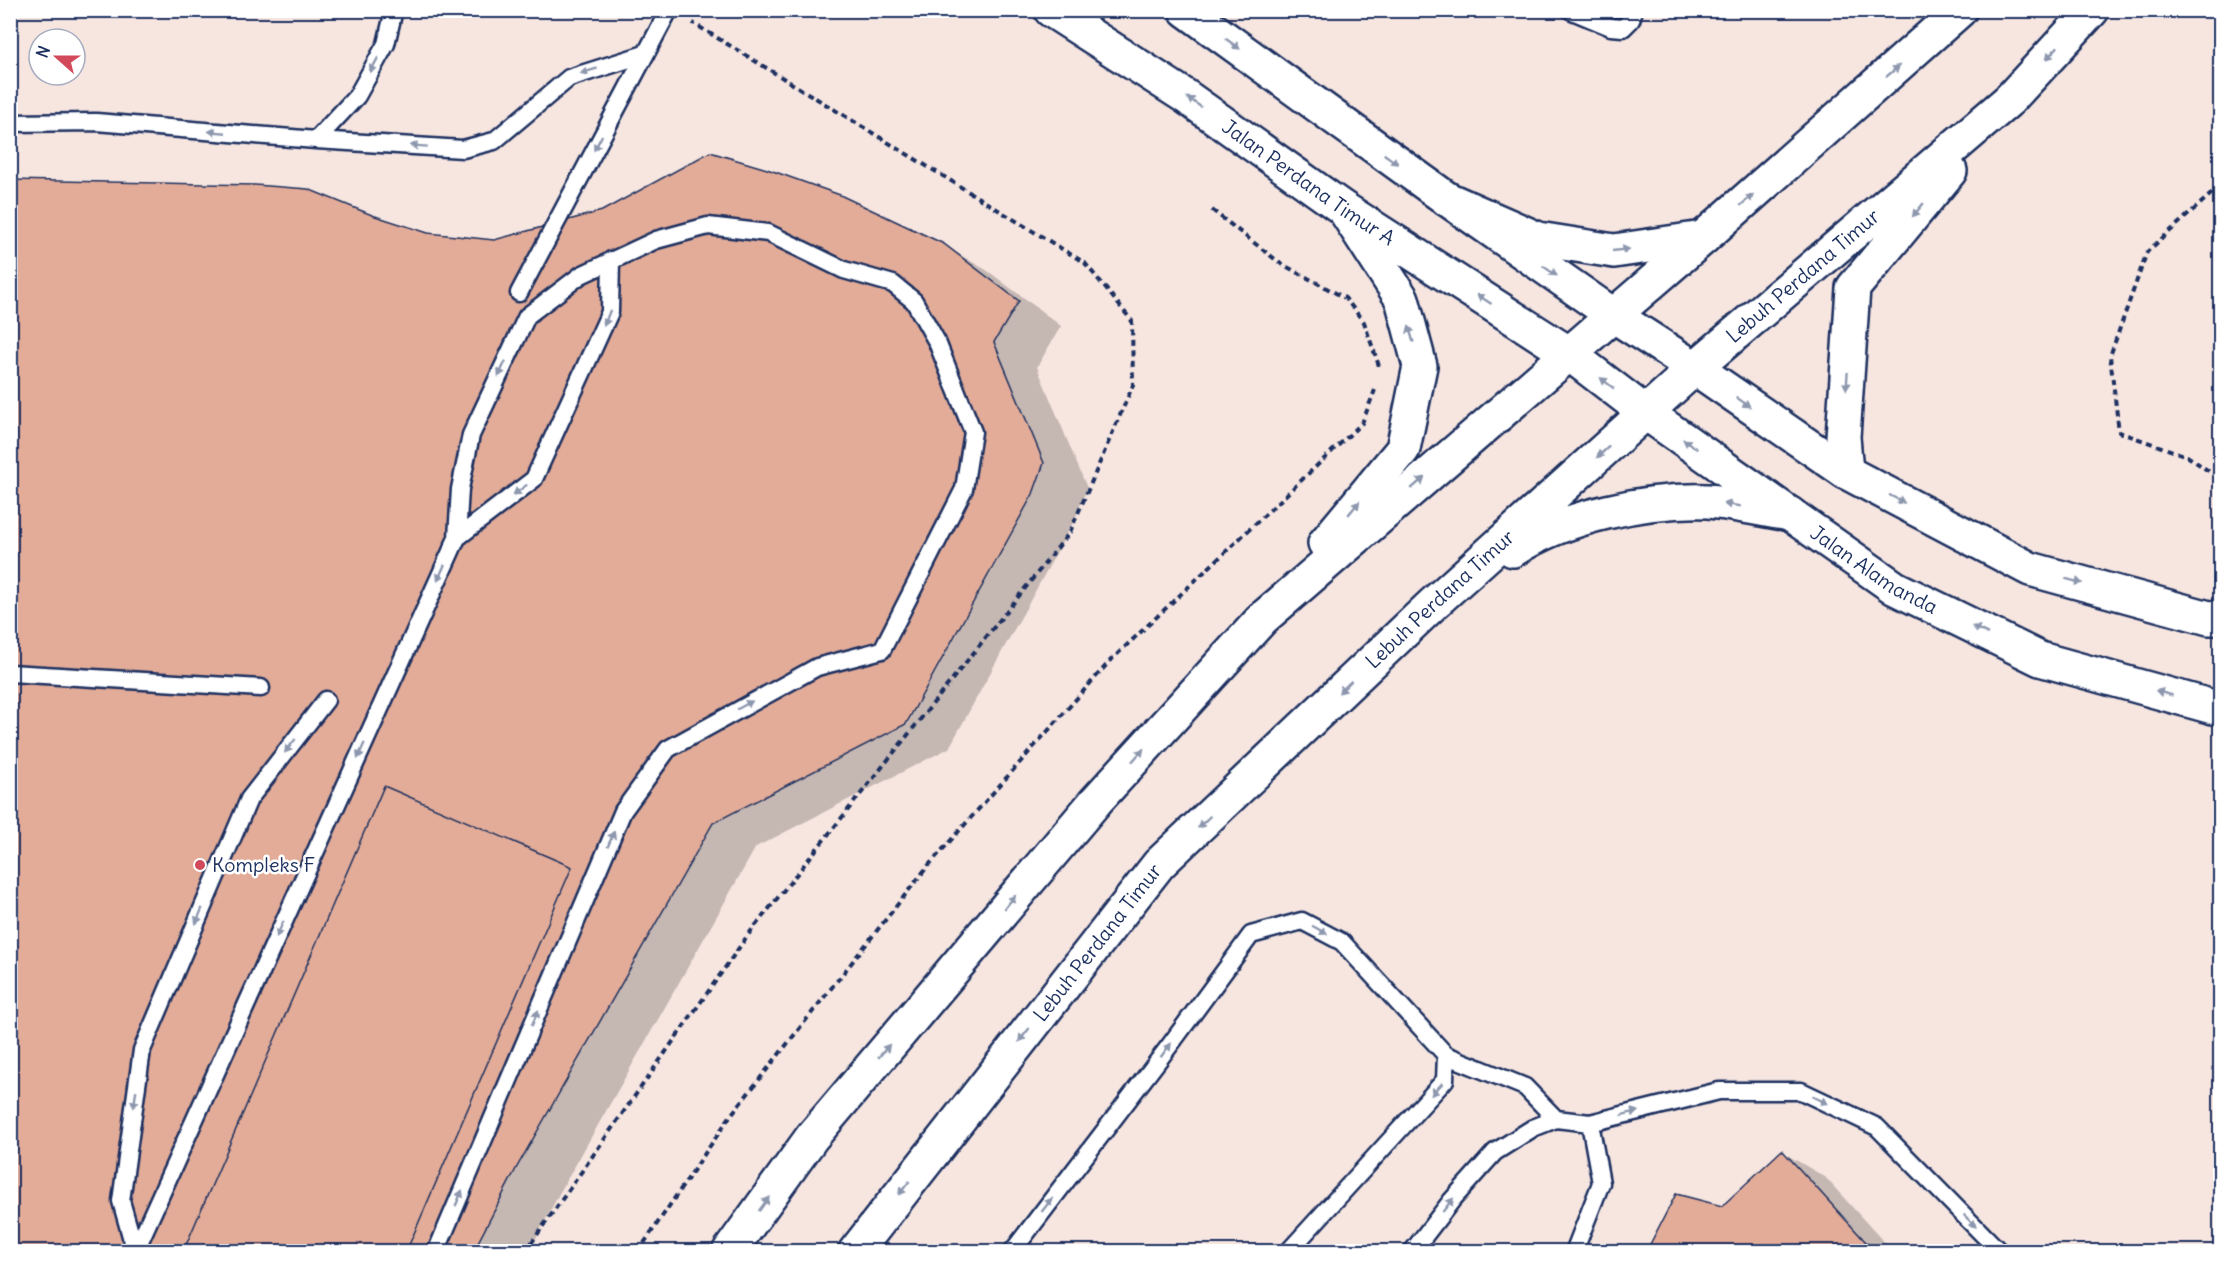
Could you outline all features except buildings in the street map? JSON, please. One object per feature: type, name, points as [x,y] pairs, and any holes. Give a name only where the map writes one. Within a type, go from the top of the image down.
[{"type":"main road","name":"Jalan Perdana Timur A","points":[[1051,10],[1185,96],[1344,209],[1568,353]]},
{"type":"main road","points":[[1186,10],[1447,199],[1845,472],[2030,569],[2210,618],[2220,618]]},
{"type":"main road","points":[[1263,618],[1703,238],[1960,10]]},
{"type":"main road","name":"Lebuh Perdana Timur","points":[[855,1251],[1159,864],[1433,604],[1695,368],[2009,100],[2092,10]]},
{"type":"main road","points":[[1845,472],[1843,437],[1853,288],[2009,100]]},
{"type":"main road","points":[[1447,199],[1538,239],[1614,251],[1703,238]]},
{"type":"main road","points":[[729,1251],[820,1127],[1096,801],[1263,618],[1403,449],[1420,366],[1402,299],[1344,209]]},
{"type":"main road","name":"Jalan Alamanda","points":[[1568,353],[1646,413],[1895,588],[2040,659],[2213,707],[2220,707]]},
{"type":"main road","points":[[1433,604],[1534,536],[1571,521],[1650,504],[1708,501],[1790,514]]},
{"type":"lane","points":[[316,140],[357,96],[386,44],[394,10]]},
{"type":"lane","points":[[519,293],[669,10]]},
{"type":"lane","points":[[1570,10],[1611,27],[1623,28],[1631,20],[1635,10]]},
{"type":"lane","points":[[10,123],[96,122],[316,140],[463,149],[494,141],[569,78],[645,54]]},
{"type":"lane","points":[[135,1251],[457,538],[459,489],[471,435],[527,316],[581,275],[656,240],[708,226],[768,233],[844,270],[893,284],[914,301],[937,342],[973,432],[964,489],[882,650],[817,667],[668,749],[623,811],[436,1251]]},
{"type":"lane","points":[[457,538],[534,479],[610,312],[611,260]]},
{"type":"lane","points":[[10,673],[261,688]]},
{"type":"lane","points":[[135,1251],[121,1201],[142,1050],[249,799],[326,699]]},
{"type":"lane","points":[[1012,1251],[1251,935],[1302,921],[1342,942],[1446,1055],[1525,1087],[1556,1119]]},
{"type":"lane","points":[[1288,1251],[1445,1080],[1446,1055]]},
{"type":"lane","points":[[1412,1251],[1452,1200],[1495,1152],[1533,1128],[1556,1119],[1590,1123],[1719,1091],[1801,1091],[1877,1127],[2000,1251]]},
{"type":"lane","points":[[1574,1251],[1601,1183],[1590,1123]]},
{"type":"path","points":[[525,1251],[748,935],[1070,532],[1133,386],[1132,321],[1085,264],[692,22]]},
{"type":"path","points":[[2220,186],[2147,252],[2110,356],[2119,432],[2187,456],[2220,479]]},
{"type":"path","points":[[1212,210],[1280,263],[1345,298],[1364,322],[1381,374]]},
{"type":"path","points":[[638,1251],[731,1115],[928,866],[1110,661],[1362,423],[1377,384]]},
{"type":"place","name":"Kompleks F","points":[[200,865]]}]
